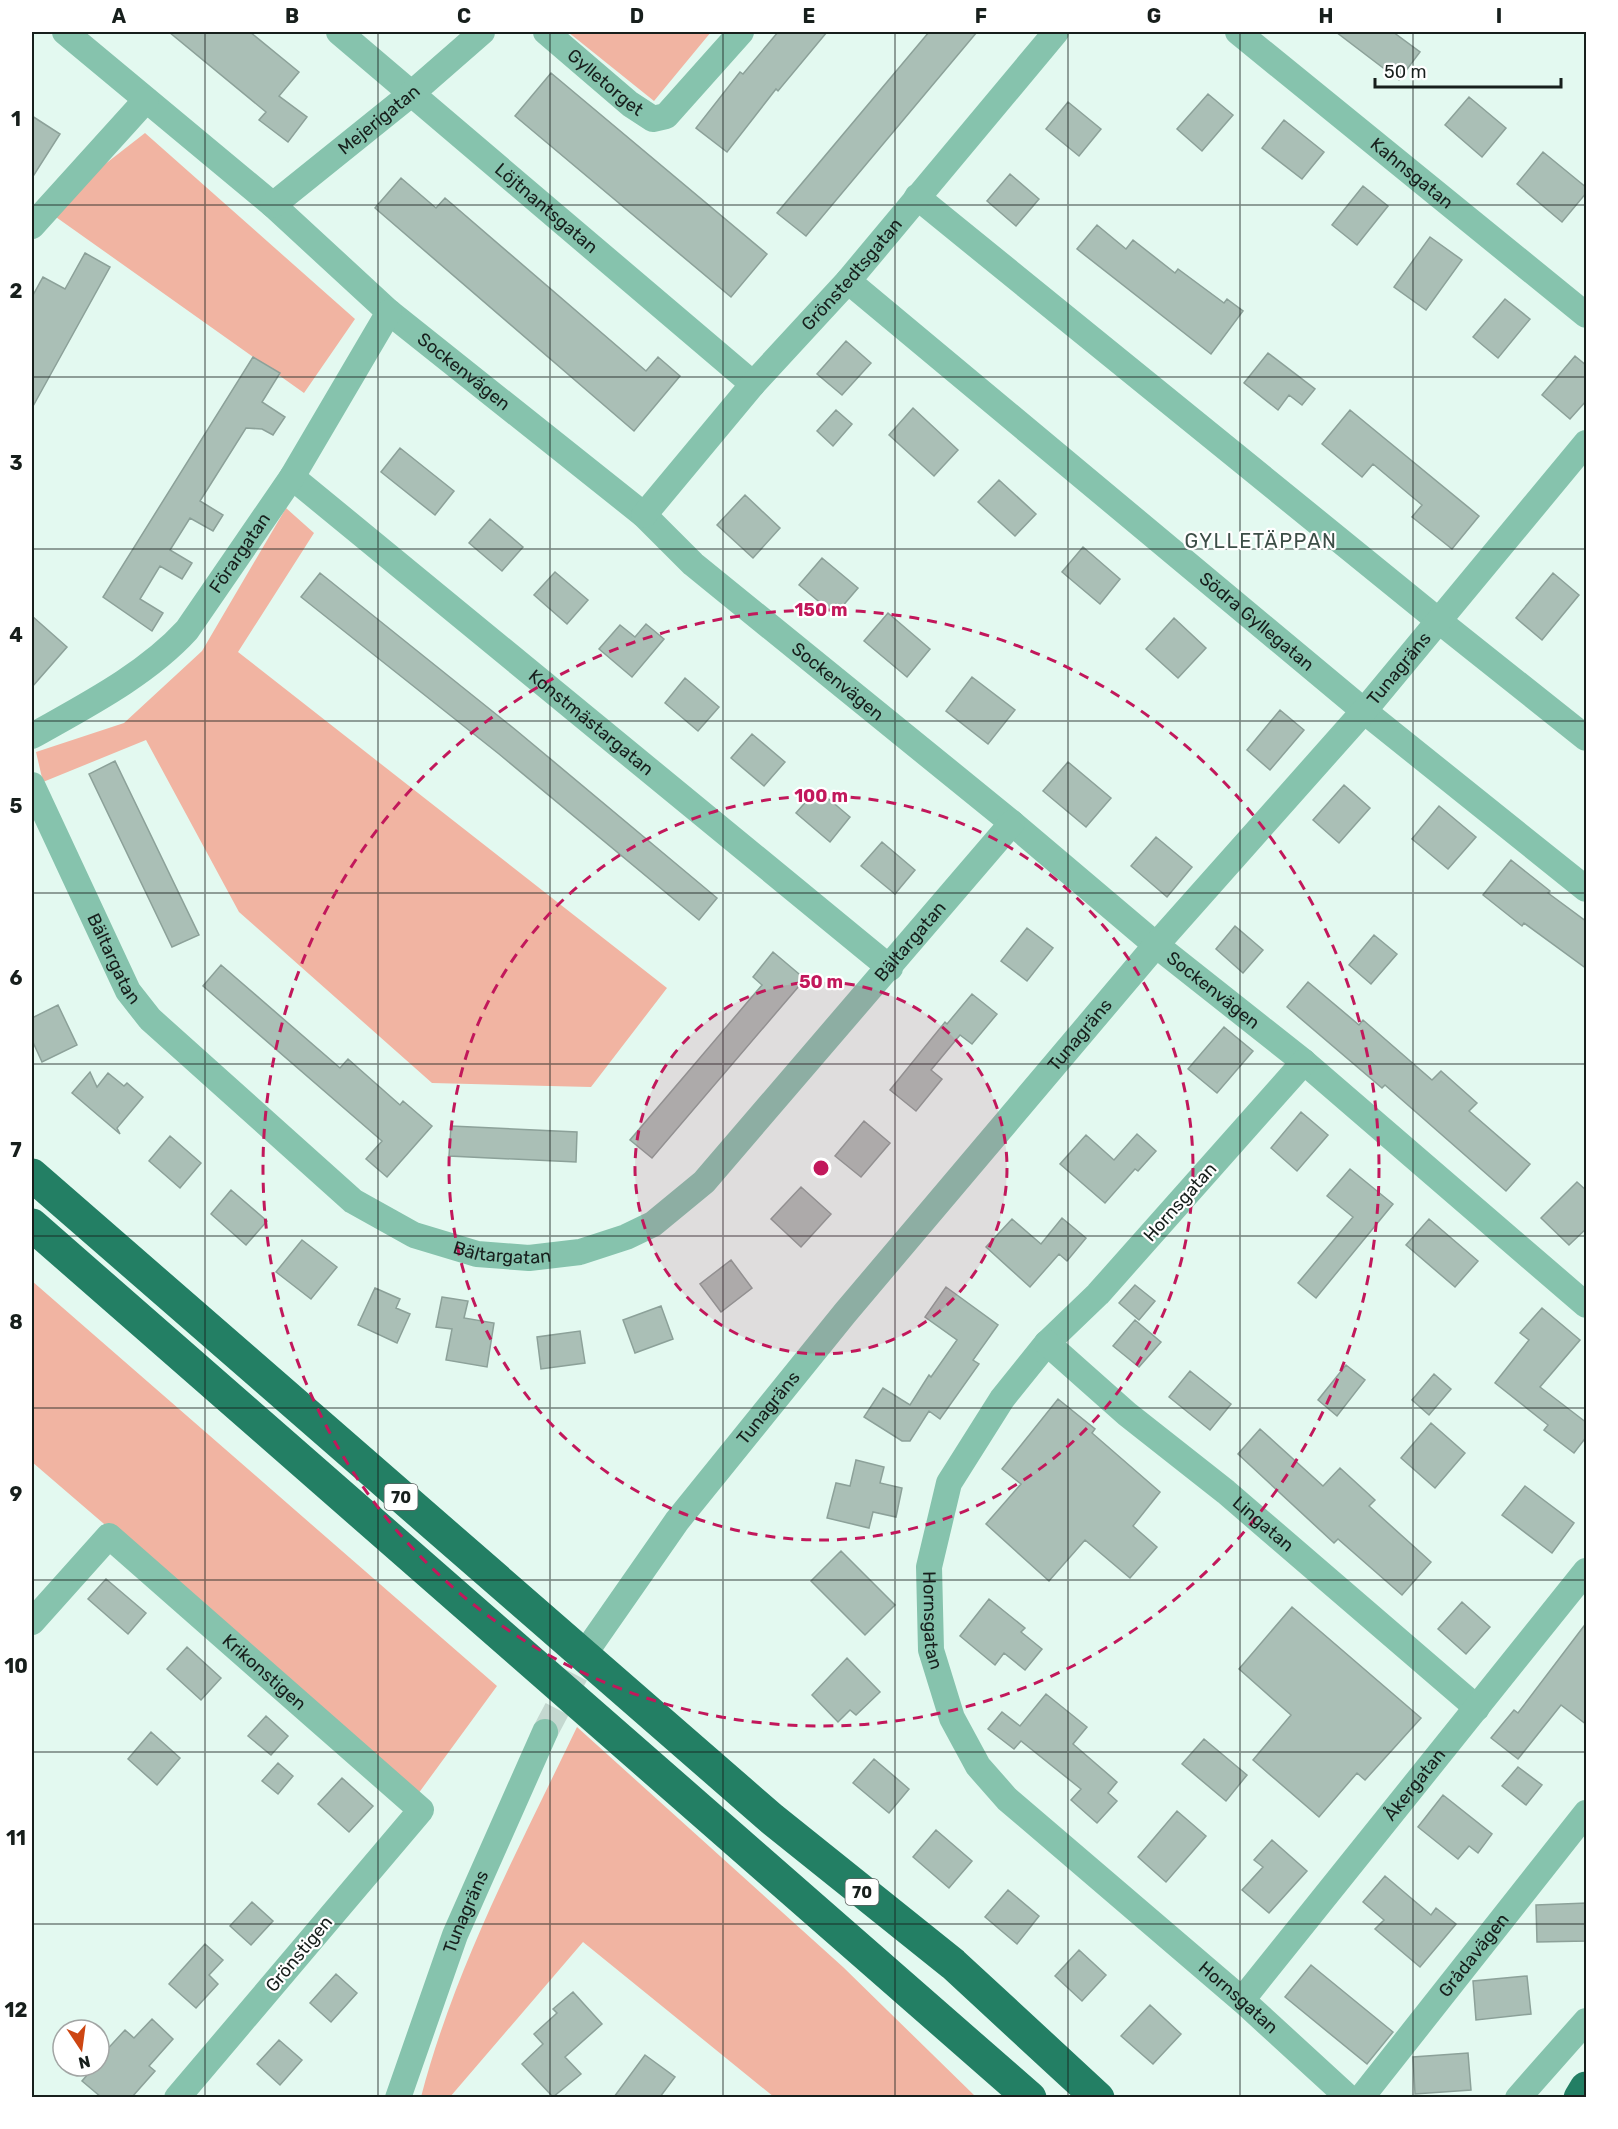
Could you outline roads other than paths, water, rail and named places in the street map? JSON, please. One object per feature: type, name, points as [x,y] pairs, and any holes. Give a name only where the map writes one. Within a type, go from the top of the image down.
[{"type":"highway","name":"70","points":[[32,1175],[772,1819],[953,1964],[1098,2097]]},
{"type":"highway","name":"70","points":[[32,1225],[1030,2097]]},
{"type":"highway","points":[[1580,2097],[1587,2088]]},
{"type":"street","name":"Sockenvägen","points":[[65,32],[273,205],[389,312],[644,515],[693,564],[1012,823],[1156,945],[1304,1062],[1587,1305]]},
{"type":"street","name":"Löjtnantsgatan","points":[[339,32],[753,384]]},
{"type":"street","name":"Mejerigatan","points":[[273,205],[411,94],[482,32]]},
{"type":"street","name":"Gylletorget","points":[[546,32],[630,104],[653,119],[666,116],[741,32]]},
{"type":"street","name":"Grönstedtsgatan","points":[[644,515],[753,384],[848,281],[1056,32]]},
{"type":"street","name":"Kahnsgatan","points":[[1238,32],[1587,315]]},
{"type":"street","points":[[32,226],[146,100]]},
{"type":"street","points":[[917,197],[1439,621],[1587,738]]},
{"type":"street","name":"Södra Gyllegatan","points":[[848,281],[1364,711],[1587,889]]},
{"type":"street","name":"Förargatan","points":[[32,736],[91,701],[171,647],[187,630],[292,477],[389,312]]},
{"type":"street","name":"Tunagräns","points":[[592,1643],[684,1512],[845,1313],[1156,945],[1364,711],[1587,443]]},
{"type":"street","name":"Konstmästargatan","points":[[292,477],[890,968]]},
{"type":"street","name":"Bältargatan","points":[[32,784],[128,991],[150,1018],[353,1201],[414,1235],[477,1254],[529,1258],[580,1252],[626,1237],[653,1224],[704,1182],[890,968],[1012,823]]},
{"type":"street","name":"Hornsgatan","points":[[1304,1062],[1098,1294],[1047,1343],[1002,1399],[949,1483],[928,1568],[931,1650],[952,1718],[978,1766],[1007,1799],[1242,2000],[1349,2097]]},
{"type":"street","name":"Lingatan","points":[[1047,1343],[1127,1414],[1226,1492],[1477,1708]]},
{"type":"street","name":"Krikonstigen","points":[[32,1623],[109,1536],[421,1810]]},
{"type":"street","name":"Åkergatan","points":[[1242,2000],[1587,1571]]},
{"type":"street","name":"Tunagräns","points":[[398,2097],[455,1935],[545,1732]]},
{"type":"street","name":"Grönstigen","points":[[177,2097],[421,1810]]},
{"type":"street","name":"Grådavägen","points":[[1361,2097],[1587,1813]]},
{"type":"street","points":[[1518,2097],[1587,2021]]},
{"type":"tunnel","points":[[545,1732],[592,1643]]},
{"type":"district","name":"GYLLETÄPPAN","points":[[1261,541]]}]
